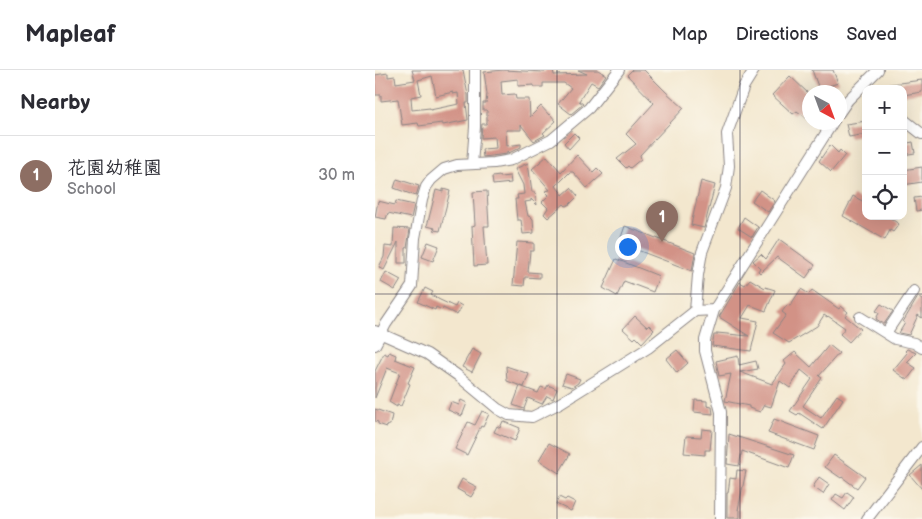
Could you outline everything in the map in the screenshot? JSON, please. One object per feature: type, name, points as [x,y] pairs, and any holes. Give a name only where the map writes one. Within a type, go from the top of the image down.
[{"type":"street","points":[[473,164],[475,70]]},
{"type":"street","points":[[375,345],[378,333],[412,286],[415,238],[422,200],[426,187],[431,180],[444,169],[511,160],[551,140],[589,108],[619,70]]},
{"type":"street","points":[[695,311],[697,275],[702,252],[726,188],[729,166],[727,134],[744,86],[754,70]]},
{"type":"street","points":[[865,85],[878,70]]},
{"type":"street","points":[[847,101],[862,88]]},
{"type":"street","points":[[907,122],[922,134]]},
{"type":"street","points":[[720,519],[721,412],[705,351],[705,340],[714,310],[828,130]]},
{"type":"street","points":[[886,333],[914,291]]},
{"type":"street","points":[[378,333],[427,354],[498,410],[509,415],[532,417],[561,403],[648,348],[695,311],[714,310]]},
{"type":"street","points":[[860,318],[895,339],[914,343],[922,348]]},
{"type":"street","points":[[867,519],[922,447]]},
{"type":"building","points":[[412,70],[463,70],[468,95],[468,103],[466,103],[468,120],[443,125],[442,123],[419,126],[418,123],[402,125],[398,99],[381,101],[381,95],[375,95],[375,75],[388,73],[388,77],[395,76],[396,83],[415,80]],"holes":[[[432,76],[436,96],[453,92],[453,94],[458,93],[459,104],[430,110],[430,108],[412,110],[411,97],[421,95],[418,80]]]},
{"type":"building","points":[[503,70],[545,72],[545,70],[553,70],[554,75],[587,74],[578,70],[598,70],[606,75],[598,86],[591,82],[579,101],[583,104],[571,114],[558,104],[571,88],[564,83],[543,83],[543,87],[534,87],[534,85],[518,86],[518,79],[501,81],[502,95],[515,94],[516,99],[529,99],[530,117],[541,106],[556,121],[543,133],[545,135],[534,141],[521,125],[521,130],[506,130],[507,146],[521,144],[521,147],[509,153],[507,151],[507,154],[483,157],[482,149],[496,148],[495,137],[481,138],[482,124],[487,122],[487,110],[483,110],[483,103],[486,103],[487,94],[484,72]]},
{"type":"building","points":[[632,70],[644,70],[684,108],[640,155],[641,159],[630,168],[628,166],[626,168],[617,159],[636,144],[626,134],[654,103],[627,75]]},
{"type":"building","points":[[812,70],[833,70],[838,83],[818,85]]},
{"type":"building","points":[[790,76],[802,87],[802,115],[797,111],[793,114],[772,95]]},
{"type":"building","points":[[922,80],[922,92],[907,94],[907,85],[884,85]]},
{"type":"building","points":[[862,122],[862,135],[849,137],[847,124]]},
{"type":"building","points":[[574,133],[579,138],[569,149],[564,143]]},
{"type":"building","points":[[913,142],[915,153],[907,154],[907,143]]},
{"type":"building","points":[[830,145],[838,153],[840,150],[845,155],[831,172],[819,161]]},
{"type":"building","points":[[577,155],[593,172],[597,168],[603,174],[587,188],[573,172],[570,172],[556,186],[563,195],[571,188],[578,196],[570,204],[566,206],[564,204],[548,218],[544,214],[548,208],[542,202],[549,195],[545,191],[550,190],[532,169],[547,156],[561,172]]},
{"type":"building","points":[[528,163],[532,192],[535,192],[537,205],[531,199],[531,201],[525,202],[528,216],[533,219],[534,233],[523,234],[521,220],[517,220],[515,199],[518,199],[517,195],[524,194],[523,185],[515,169]]},
{"type":"building","points":[[922,167],[922,182],[907,184],[907,169]]},
{"type":"building","points":[[510,176],[511,183],[493,185],[492,177]]},
{"type":"building","points":[[397,179],[419,186],[416,196],[394,188]]},
{"type":"building","points":[[701,181],[715,185],[704,228],[691,225]]},
{"type":"building","points":[[443,189],[450,191],[440,231],[427,226],[436,190],[443,192]]},
{"type":"building","points":[[760,190],[775,201],[768,212],[752,201]]},
{"type":"building","points":[[487,191],[489,226],[484,226],[487,265],[474,266],[472,226],[475,225],[473,192]]},
{"type":"building","points":[[853,196],[862,201],[862,220],[893,220],[899,224],[893,232],[890,230],[885,240],[843,216]]},
{"type":"building","points":[[922,197],[922,210],[916,211],[914,198]]},
{"type":"building","points":[[378,201],[395,205],[396,201],[414,205],[411,218],[388,213],[386,219],[375,217]]},
{"type":"building","points":[[744,217],[758,227],[752,237],[738,228]]},
{"type":"building","points":[[625,226],[695,253],[692,271],[619,243]]},
{"type":"building","points":[[394,228],[410,229],[406,248],[406,263],[398,263],[398,242],[384,270],[379,267],[384,257],[385,246],[393,247]]},
{"type":"building","points":[[779,239],[815,265],[806,278],[777,257],[760,273],[758,271],[760,268],[753,261],[761,254],[766,259]]},
{"type":"building","points":[[428,242],[439,246],[433,261],[422,257]]},
{"type":"building","points":[[517,242],[534,243],[534,251],[530,251],[528,272],[540,273],[540,278],[525,277],[524,286],[513,285]]},
{"type":"building","points":[[616,259],[659,276],[653,292],[624,281],[617,296],[603,288]]},
{"type":"building","points":[[386,272],[401,280],[395,290],[381,282]]},
{"type":"building","points":[[750,279],[765,288],[775,290],[766,311],[750,305],[742,318],[758,321],[751,351],[712,346],[714,335],[717,335],[717,333],[749,336],[719,317],[740,282],[745,285]]},
{"type":"building","points":[[425,288],[433,292],[431,295],[440,300],[455,307],[457,303],[462,306],[457,315],[443,308],[442,310],[436,307],[435,310],[418,302]]},
{"type":"building","points":[[801,289],[809,294],[812,290],[839,309],[841,306],[848,312],[845,316],[861,329],[849,342],[840,334],[845,328],[824,315],[817,326],[789,343],[773,333],[786,315],[782,312],[787,305],[790,306]]},
{"type":"building","points":[[918,297],[922,300],[922,318],[918,315],[909,335],[899,333],[905,323],[903,322]]},
{"type":"building","points":[[881,304],[893,311],[884,324],[876,319],[879,313],[876,311]]},
{"type":"building","points":[[635,316],[647,327],[649,325],[654,330],[642,343],[636,337],[634,339],[623,329]]},
{"type":"building","points":[[829,345],[839,353],[819,376],[822,378],[803,406],[821,418],[837,395],[843,399],[823,429],[799,413],[797,415],[790,411],[812,379],[801,370],[790,388],[780,381],[771,407],[764,405],[760,412],[749,408],[749,406],[725,401],[731,374],[719,376],[716,361],[738,356],[739,365],[756,361],[758,369],[740,372],[772,384],[786,364],[784,361],[795,352],[811,367]]},
{"type":"building","points":[[472,349],[481,354],[472,372],[462,367]]},
{"type":"building","points":[[907,349],[916,353],[907,362],[916,368],[907,380],[893,370],[907,353],[905,351]]},
{"type":"building","points":[[677,350],[688,363],[677,373],[666,359]]},
{"type":"building","points":[[389,352],[396,355],[395,359],[415,367],[401,406],[397,405],[397,407],[389,402],[400,373],[387,368],[375,398],[375,371],[384,353],[388,355]]},
{"type":"building","points":[[506,366],[529,374],[524,387],[507,381]]},
{"type":"building","points":[[566,374],[580,379],[578,383],[572,387],[562,384]]},
{"type":"building","points":[[548,385],[557,389],[553,399],[547,396],[542,404],[528,398],[524,409],[513,405],[520,386],[538,393],[541,387],[546,389]]},
{"type":"building","points":[[461,400],[467,403],[462,416],[448,410],[451,402],[459,405]]},
{"type":"building","points":[[695,400],[707,401],[707,406],[712,407],[713,414],[694,412]]},
{"type":"building","points":[[375,409],[392,415],[390,425],[387,427],[375,421]]},
{"type":"building","points":[[482,411],[489,414],[467,455],[455,449],[468,422],[475,425]]},
{"type":"building","points":[[774,419],[819,436],[814,450],[768,433]]},
{"type":"building","points":[[503,421],[520,428],[515,441],[494,432],[497,426],[500,428]]},
{"type":"building","points":[[702,429],[712,430],[710,450],[705,450],[705,455],[684,453],[686,436],[701,437]]},
{"type":"building","points":[[729,434],[794,455],[789,468],[742,451],[739,466],[727,464]]},
{"type":"building","points":[[549,443],[570,454],[559,473],[539,460]]},
{"type":"building","points":[[834,455],[865,477],[857,488],[825,467]]},
{"type":"building","points":[[922,465],[922,489],[910,475]]},
{"type":"building","points":[[737,470],[746,471],[738,510],[740,510],[740,518],[727,518],[727,493],[730,478],[736,479]]},
{"type":"building","points":[[819,477],[829,484],[823,494],[813,487]]},
{"type":"building","points":[[462,479],[477,487],[471,497],[457,489]]},
{"type":"building","points":[[847,492],[854,497],[845,510],[832,500],[836,494],[843,498]]},
{"type":"building","points":[[559,497],[575,502],[571,511],[556,504]]},
{"type":"place","name":"花園幼稚園","points":[[662,242]]}]
